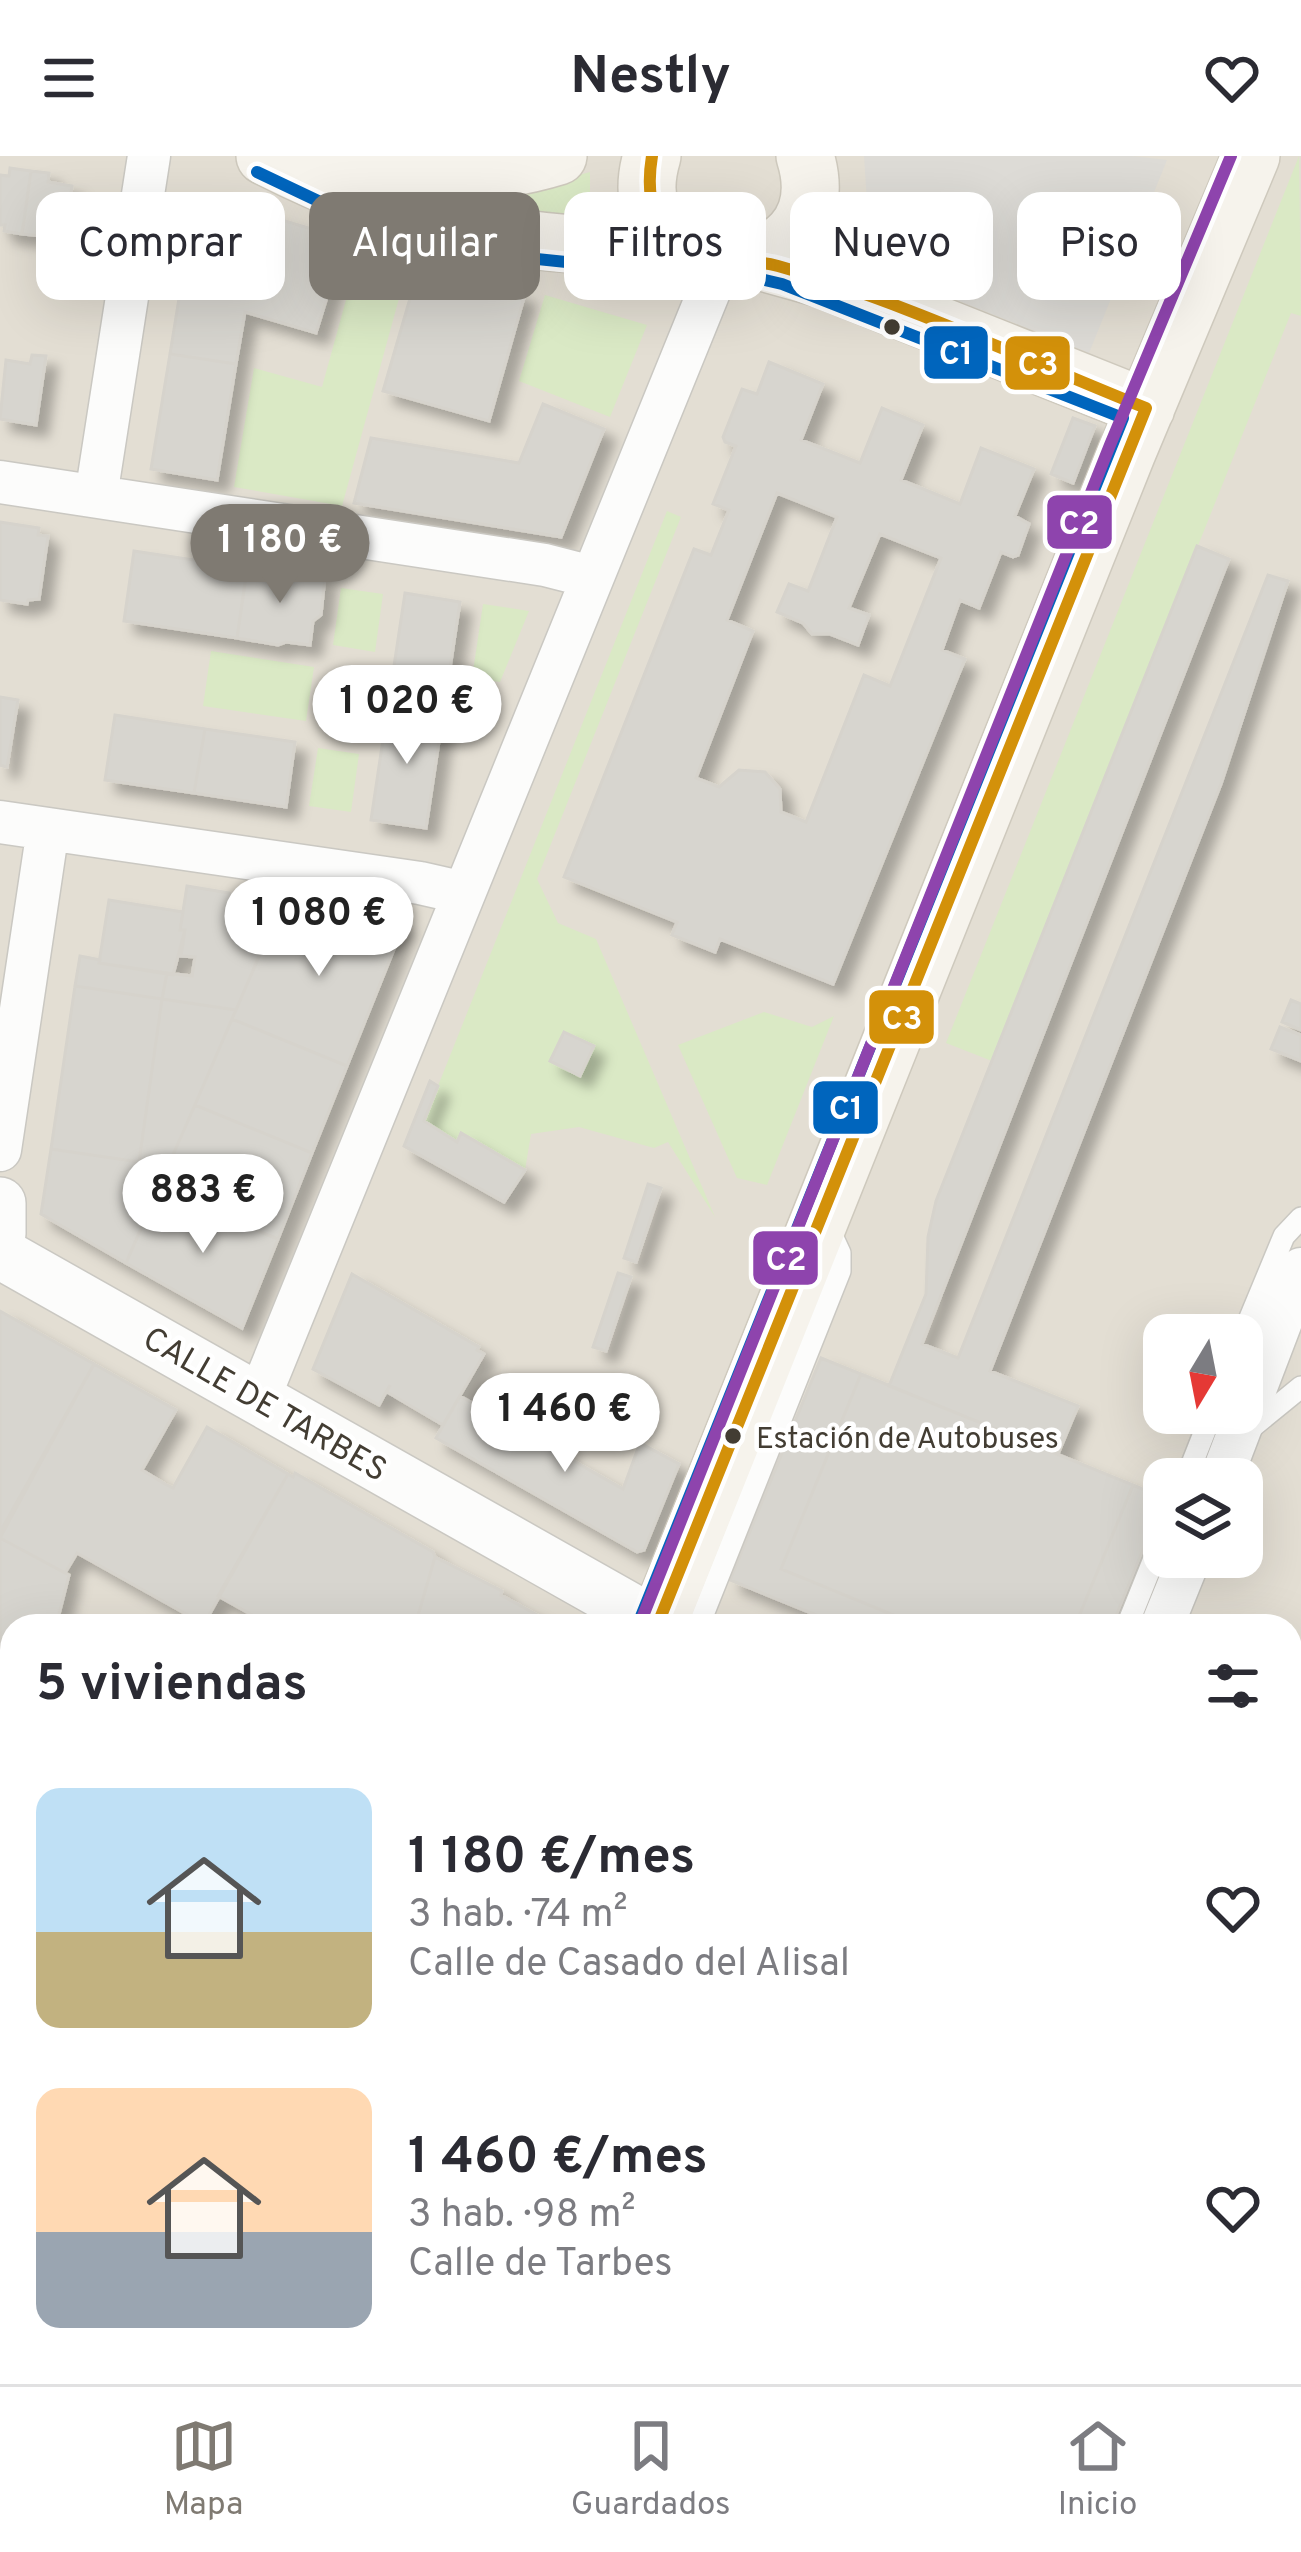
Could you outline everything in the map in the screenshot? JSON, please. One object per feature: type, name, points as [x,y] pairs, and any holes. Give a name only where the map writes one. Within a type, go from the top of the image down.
[{"type":"main road","points":[[265,156],[362,202],[481,235],[564,244]]},
{"type":"main road","points":[[310,156],[430,175],[506,168],[558,156]]},
{"type":"main road","points":[[650,192],[652,156]]},
{"type":"main road","points":[[766,251],[799,222],[810,182],[805,156]]},
{"type":"main road","points":[[677,1614],[821,1215],[1251,156]]},
{"type":"main road","points":[[766,266],[820,278],[1146,407]]},
{"type":"street","points":[[96,496],[149,156]]},
{"type":"street","points":[[259,1399],[701,300]]},
{"type":"street","points":[[0,482],[592,577]]},
{"type":"street","points":[[0,822],[464,893]]},
{"type":"street","points":[[0,1150],[48,829]]},
{"type":"street","points":[[0,1203],[0,1234]]},
{"type":"street","name":"CALLE DE TARBES","points":[[0,1253],[651,1614]]},
{"type":"street","points":[[1263,1348],[1301,1269]]},
{"type":"street","points":[[1167,1614],[1181,1578]]},
{"type":"lane","points":[[1252,1314],[1284,1236],[1301,1218]]},
{"type":"lane","points":[[1263,1406],[1301,1387]]},
{"type":"lane","points":[[1132,1614],[1146,1578]]},
{"type":"shaded area","points":[[0,156],[1301,156],[1301,1614],[0,1614]]},
{"type":"shaded area","points":[[864,156],[1167,160],[1154,192],[1017,192],[1017,300],[1110,300],[1089,353],[957,300],[993,300],[993,192],[866,192]]},
{"type":"green space","points":[[1299,156],[1301,316],[1291,313],[992,1061],[946,1043]]},
{"type":"green space","points":[[590,172],[590,192],[564,192],[564,220],[540,216],[540,192],[482,192]]},
{"type":"green space","points":[[545,295],[647,325],[610,417],[519,381]]},
{"type":"green space","points":[[346,300],[399,300],[342,506],[234,487],[254,368],[322,387]]},
{"type":"green space","points":[[667,511],[681,517],[537,879],[558,923],[596,939],[715,1217],[668,1142],[654,1148],[579,1127],[531,1134],[525,1170],[462,1134],[457,1142],[424,1121]]},
{"type":"green space","points":[[341,588],[383,594],[375,652],[333,645]]},
{"type":"green space","points":[[483,604],[529,611],[500,682],[472,678]]},
{"type":"green space","points":[[211,651],[314,667],[306,721],[203,706]]},
{"type":"green space","points":[[318,748],[359,754],[351,812],[309,806]]},
{"type":"green space","points":[[764,1012],[812,1027],[834,1016],[767,1185],[737,1178],[678,1045]]},
{"type":"building","points":[[10,168],[31,171],[22,234],[4,231],[5,225],[0,225],[0,175],[9,176]]},
{"type":"building","points":[[31,171],[49,173],[48,182],[72,186],[71,192],[36,192],[36,235],[22,234]]},
{"type":"building","points":[[285,221],[309,228],[309,300],[326,300],[316,333],[245,312],[236,364],[170,354],[179,300],[285,300]]},
{"type":"building","points":[[410,300],[523,300],[489,421],[383,391]]},
{"type":"building","points":[[170,354],[236,364],[217,480],[151,469]]},
{"type":"building","points":[[32,355],[46,356],[36,425],[0,419],[6,360],[30,364]]},
{"type":"building","points":[[769,362],[823,384],[801,440],[860,463],[882,408],[923,425],[901,480],[960,504],[981,448],[1034,469],[1015,516],[1029,524],[1018,555],[1001,552],[979,608],[960,600],[942,650],[965,659],[833,984],[720,939],[715,952],[672,935],[677,922],[564,877],[694,549],[711,555],[729,510],[713,504],[736,446],[723,437],[742,389],[757,394]],"holes":[[[777,493],[837,517],[808,591],[789,584],[777,612],[803,623],[812,634],[830,634],[858,645],[869,615],[849,608],[880,534],[941,558],[890,686],[864,675],[806,822],[781,812],[780,789],[765,772],[739,770],[719,787],[696,778],[753,631],[727,620]]]},
{"type":"building","points":[[543,404],[604,429],[561,537],[354,503],[371,438],[519,463]]},
{"type":"building","points":[[1073,418],[1095,426],[1073,483],[1051,474]]},
{"type":"building","points":[[0,522],[39,528],[38,535],[48,536],[39,599],[27,604],[0,600]]},
{"type":"building","points":[[1197,546],[1229,559],[922,1344],[958,1358],[1268,575],[1288,581],[1221,784],[990,1371],[1078,1406],[1058,1454],[889,1386],[926,1294],[928,1237],[936,1201]]},
{"type":"building","points":[[134,551],[247,568],[237,638],[124,621]]},
{"type":"building","points":[[248,564],[325,577],[321,615],[313,621],[310,645],[237,638]]},
{"type":"building","points":[[405,593],[460,602],[443,715],[388,706]]},
{"type":"building","points":[[0,697],[18,700],[7,767],[0,765]]},
{"type":"building","points":[[388,706],[443,715],[426,828],[371,820]]},
{"type":"building","points":[[115,715],[205,729],[194,793],[105,780]]},
{"type":"building","points":[[205,729],[295,742],[286,807],[194,793]]},
{"type":"building","points":[[187,886],[234,897],[283,900],[236,1010],[162,999],[167,973],[192,976],[195,957],[181,956]]},
{"type":"building","points":[[109,900],[183,912],[180,930],[185,930],[173,975],[99,963]]},
{"type":"building","points":[[282,904],[405,922],[347,1066],[232,1019]]},
{"type":"building","points":[[80,956],[167,973],[162,999],[75,986]]},
{"type":"building","points":[[75,986],[162,999],[139,1162],[51,1149]]},
{"type":"building","points":[[162,999],[236,1010],[164,1176],[139,1162]]},
{"type":"building","points":[[1291,1000],[1301,1004],[1301,1030],[1282,1022]]},
{"type":"building","points":[[232,1019],[347,1066],[312,1153],[195,1105]]},
{"type":"building","points":[[1280,1027],[1301,1035],[1301,1061],[1271,1049]]},
{"type":"building","points":[[564,1032],[594,1046],[580,1076],[550,1061]]},
{"type":"building","points":[[430,1081],[438,1086],[424,1121],[457,1142],[461,1133],[525,1170],[504,1202],[404,1146]]},
{"type":"building","points":[[195,1105],[312,1153],[278,1239],[157,1191]]},
{"type":"building","points":[[51,1149],[139,1162],[164,1176],[126,1263],[41,1214]]},
{"type":"building","points":[[648,1184],[661,1188],[636,1262],[624,1258]]},
{"type":"building","points":[[157,1191],[278,1239],[242,1328],[126,1263]]},
{"type":"building","points":[[618,1273],[631,1277],[606,1351],[593,1347]]},
{"type":"building","points":[[352,1274],[484,1354],[443,1425],[387,1392],[390,1385],[379,1405],[313,1369]]},
{"type":"building","points":[[0,1311],[94,1364],[0,1532]]},
{"type":"building","points":[[821,1358],[861,1374],[781,1569],[891,1614],[814,1614],[730,1580]]},
{"type":"building","points":[[94,1364],[176,1410],[142,1470],[165,1484],[173,1488],[207,1427],[288,1474],[210,1614],[186,1614],[77,1553],[65,1573],[0,1538]]},
{"type":"building","points":[[861,1374],[1133,1485],[1080,1614],[891,1614],[781,1569]]},
{"type":"building","points":[[460,1396],[623,1489],[640,1443],[679,1464],[644,1550],[637,1552],[436,1438]]},
{"type":"building","points":[[295,1473],[433,1552],[418,1614],[250,1614],[218,1596],[288,1474],[293,1477]]},
{"type":"building","points":[[1133,1485],[1143,1489],[1143,1550],[1117,1614],[1080,1614]]},
{"type":"building","points":[[0,1538],[69,1575],[59,1614],[0,1614]]},
{"type":"building","points":[[435,1557],[535,1614],[418,1614]]},
{"type":"transit line","name":"C3","points":[[652,156],[650,190],[655,212],[666,232],[686,248],[711,257],[778,266],[871,296],[1146,408]]},
{"type":"transit line","name":"C2","points":[[644,1614],[1110,445],[1231,156]]},
{"type":"transit line","name":"C1","points":[[257,172],[356,219],[478,253],[605,266],[678,265],[704,277],[752,277],[782,284],[1123,418],[642,1614]]},
{"type":"transit line","name":"C3","points":[[662,1614],[1146,408]]},
{"type":"place","name":"Estación de Autobuses","points":[[733,1436]]}]
